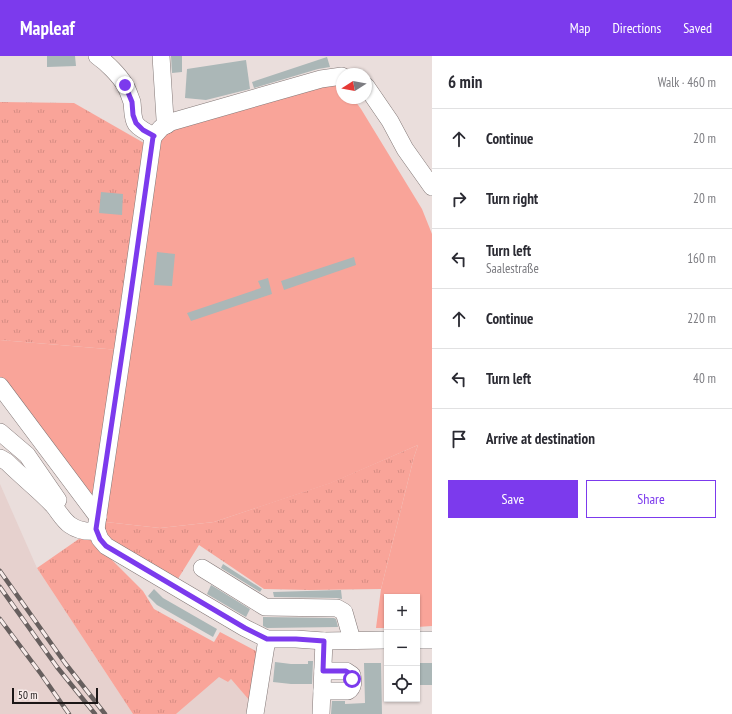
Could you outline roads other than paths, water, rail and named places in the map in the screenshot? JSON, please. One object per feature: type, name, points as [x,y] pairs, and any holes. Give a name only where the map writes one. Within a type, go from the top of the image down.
[{"type":"street","points":[[97,56],[112,69],[125,85],[132,102],[133,115],[136,123],[143,130],[154,136]]},
{"type":"street","points":[[161,56],[165,119],[167,125]]},
{"type":"street","points":[[336,77],[321,79],[171,122],[161,128],[153,137],[97,524],[100,539],[106,546],[245,628],[263,637],[324,641],[384,640]]},
{"type":"street","points":[[372,95],[390,121],[405,149],[432,187]]},
{"type":"street","points":[[0,386],[97,524]]},
{"type":"street","points":[[0,432],[27,456],[61,509],[66,521],[74,527],[85,531],[97,524]]},
{"type":"street","points":[[13,443],[2,459],[47,500],[61,509]]},
{"type":"street","points":[[202,568],[265,607],[337,608],[344,612],[352,640]]},
{"type":"street","points":[[254,714],[263,637],[260,628],[259,603]]},
{"type":"street","points":[[420,640],[432,640]]},
{"type":"street","points":[[321,714],[324,641]]},
{"type":"street","points":[[322,691],[348,691],[353,686],[352,675],[349,672],[323,671]]},
{"type":"railway","points":[[0,571],[65,663],[105,714]]},
{"type":"railway","points":[[0,587],[57,667],[95,714]]},
{"type":"railway","points":[[0,619],[69,714]]}]
